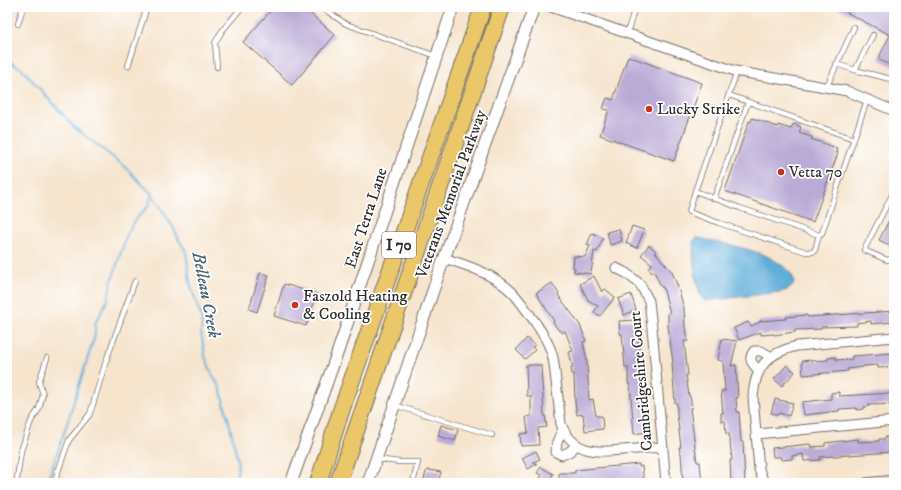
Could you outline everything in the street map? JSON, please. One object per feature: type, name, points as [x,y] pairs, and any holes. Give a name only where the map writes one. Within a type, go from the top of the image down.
[{"type":"highway","name":"I 70","points":[[318,483],[356,368],[483,7]]},
{"type":"highway","name":"I 70","points":[[338,483],[502,7]]},
{"type":"street","name":"East Terra Lane","points":[[291,483],[338,351],[453,7]]},
{"type":"street","name":"Veterans Memorial Parkway","points":[[368,483],[444,258],[534,7]]},
{"type":"street","points":[[551,7],[737,72],[847,92],[894,111]]},
{"type":"street","points":[[444,258],[486,273],[500,281],[512,292],[540,329],[553,354],[559,415],[563,429],[564,432],[577,445],[588,450],[604,452],[663,447]]},
{"type":"street","name":"Cambridgeshire Court","points":[[616,268],[626,273],[640,284],[649,301],[666,483]]},
{"type":"street","points":[[764,483],[759,468],[753,385],[759,371],[770,356],[782,349],[797,346],[894,337]]},
{"type":"street","points":[[759,371],[751,361],[751,356],[754,351],[761,351],[770,356]]},
{"type":"street","points":[[756,434],[894,421]]},
{"type":"street","points":[[563,429],[557,442],[555,449],[556,452],[562,455],[569,452],[577,445]]},
{"type":"lane","points":[[18,24],[23,7]]},
{"type":"lane","points":[[128,66],[147,7]]},
{"type":"lane","points":[[217,67],[215,43],[222,31],[242,7]]},
{"type":"lane","points":[[322,7],[346,24],[436,56]]},
{"type":"lane","points":[[627,34],[635,7]]},
{"type":"lane","points":[[826,88],[854,27]]},
{"type":"lane","points":[[855,70],[873,36]]},
{"type":"lane","points":[[836,64],[894,80]]},
{"type":"lane","points":[[737,72],[689,212],[718,223],[810,252],[815,250],[819,235],[822,233],[867,100]]},
{"type":"lane","points":[[729,95],[854,139]]},
{"type":"lane","points":[[714,199],[748,102]]},
{"type":"lane","points":[[695,191],[819,235]]},
{"type":"lane","points":[[894,191],[864,250],[887,260],[894,258]]},
{"type":"lane","points":[[54,483],[70,440],[90,414],[106,361],[135,281]]},
{"type":"lane","points":[[17,483],[21,451],[31,421],[39,409],[43,394],[39,382],[46,358]]},
{"type":"lane","points":[[394,405],[492,434]]},
{"type":"lane","points":[[376,458],[399,462],[418,462],[413,483]]},
{"type":"water","points":[[696,238],[738,247],[767,256],[779,263],[789,272],[793,277],[793,286],[780,292],[705,301],[699,290],[695,275],[693,241]]},
{"type":"building","points":[[274,7],[303,7],[335,35],[292,85],[243,42]]},
{"type":"building","points":[[836,7],[894,7],[894,67],[878,59],[890,35]]},
{"type":"building","name":"Lucky Strike","points":[[628,56],[702,83],[674,161],[600,135],[609,110],[603,109],[605,103],[607,98],[613,100]]},
{"type":"building","name":"Vetta 70","points":[[752,118],[778,127],[778,125],[791,129],[793,124],[801,127],[799,133],[837,148],[836,152],[838,153],[813,222],[725,191],[749,121],[751,122]]},
{"type":"building","points":[[894,211],[894,248],[879,240]]},
{"type":"building","points":[[632,226],[644,230],[637,248],[626,243]]},
{"type":"building","points":[[619,229],[622,241],[610,245],[607,232]]},
{"type":"building","points":[[592,233],[603,238],[597,252],[594,251],[591,274],[574,272],[574,256],[585,257],[590,246],[587,245]]},
{"type":"building","points":[[649,245],[656,251],[655,252],[672,272],[684,308],[685,328],[688,341],[684,341],[688,375],[686,375],[692,408],[690,408],[697,462],[700,462],[702,483],[683,483],[681,453],[679,447],[681,447],[677,403],[675,403],[673,363],[668,326],[668,313],[670,313],[663,287],[661,287],[654,271],[652,273],[648,268],[652,264],[641,255]]},
{"type":"building","points":[[260,273],[269,275],[257,312],[249,309]]},
{"type":"building","points":[[594,276],[602,292],[605,289],[615,297],[600,316],[594,312],[598,306],[588,300],[580,284]]},
{"type":"building","points":[[552,283],[559,294],[558,295],[580,325],[586,341],[583,342],[587,361],[589,400],[593,399],[596,416],[602,416],[603,429],[585,431],[583,414],[577,415],[574,374],[572,374],[571,368],[573,368],[569,352],[573,351],[565,331],[562,333],[560,330],[559,331],[536,293]]},
{"type":"building","name":"Faszold Heating & Cooling","points":[[284,284],[317,294],[306,326],[274,316]]},
{"type":"building","points":[[631,294],[636,310],[624,315],[618,299]]},
{"type":"building","points":[[894,311],[894,322],[871,324],[871,321],[857,323],[857,326],[821,327],[821,329],[795,330],[795,332],[774,335],[761,335],[761,332],[739,340],[734,328],[748,322],[751,326],[760,321],[786,319],[786,317]]},
{"type":"building","points":[[637,320],[647,432],[634,434],[630,384],[628,384],[628,367],[625,367],[622,334],[620,334],[619,321]]},
{"type":"building","points":[[527,338],[535,345],[532,347],[535,350],[525,359],[516,350]]},
{"type":"building","points":[[722,339],[737,341],[731,366],[736,365],[738,398],[736,398],[737,412],[739,412],[741,442],[743,442],[745,483],[731,483],[730,460],[732,460],[729,434],[726,434],[725,421],[721,421],[721,413],[723,413],[721,391],[725,391],[723,361],[718,360]]},
{"type":"building","points":[[894,353],[894,367],[878,368],[878,365],[864,366],[847,369],[848,371],[803,375],[802,361],[828,360],[828,358],[836,357],[836,360],[852,359],[852,356]]},
{"type":"building","points":[[526,365],[541,365],[544,415],[547,427],[538,428],[539,445],[521,446],[520,434],[528,433],[526,417],[531,416],[531,396],[527,396]]},
{"type":"building","points":[[787,365],[795,372],[782,386],[774,379]]},
{"type":"building","points":[[839,392],[839,396],[894,393],[894,404],[869,405],[864,407],[864,409],[839,409],[839,411],[804,415],[802,402],[831,399],[831,393]]},
{"type":"building","points":[[775,399],[793,403],[789,416],[779,413],[778,415],[771,413]]},
{"type":"building","points":[[441,425],[458,430],[455,441],[438,436]]},
{"type":"building","points":[[885,437],[893,437],[893,447],[891,447],[892,452],[820,457],[820,460],[804,461],[803,454],[792,456],[792,459],[781,460],[781,457],[773,457],[772,448],[810,444],[811,447],[825,446],[825,443],[858,439],[858,442],[879,441],[879,439],[885,439]]},
{"type":"building","points":[[536,451],[540,459],[533,462],[537,464],[528,469],[522,458]]},
{"type":"building","points":[[639,464],[639,467],[642,466],[644,483],[631,483],[631,481],[617,483],[559,483],[559,473],[575,473],[575,470]]},
{"type":"building","points":[[541,467],[553,474],[548,483],[544,483],[539,480],[542,475],[537,473]]},
{"type":"building","points":[[428,470],[441,472],[438,483],[423,483]]},
{"type":"building","points":[[894,475],[894,483],[864,483],[864,478]]},
{"type":"waterway","name":"Belleau Creek","points":[[7,60],[22,69],[74,127],[123,165],[152,194],[186,251],[190,283],[202,320],[201,332],[205,356],[212,374],[220,388],[236,453],[238,465],[236,483]]},
{"type":"waterway","points":[[47,483],[95,335],[95,324],[108,299],[111,283],[127,234],[136,219],[149,205],[152,194]]},
{"type":"place","name":"Lucky Strike","points":[[649,109]]},
{"type":"place","name":"Vetta 70","points":[[781,172]]},
{"type":"place","name":"Faszold Heating & Cooling","points":[[295,305]]}]
